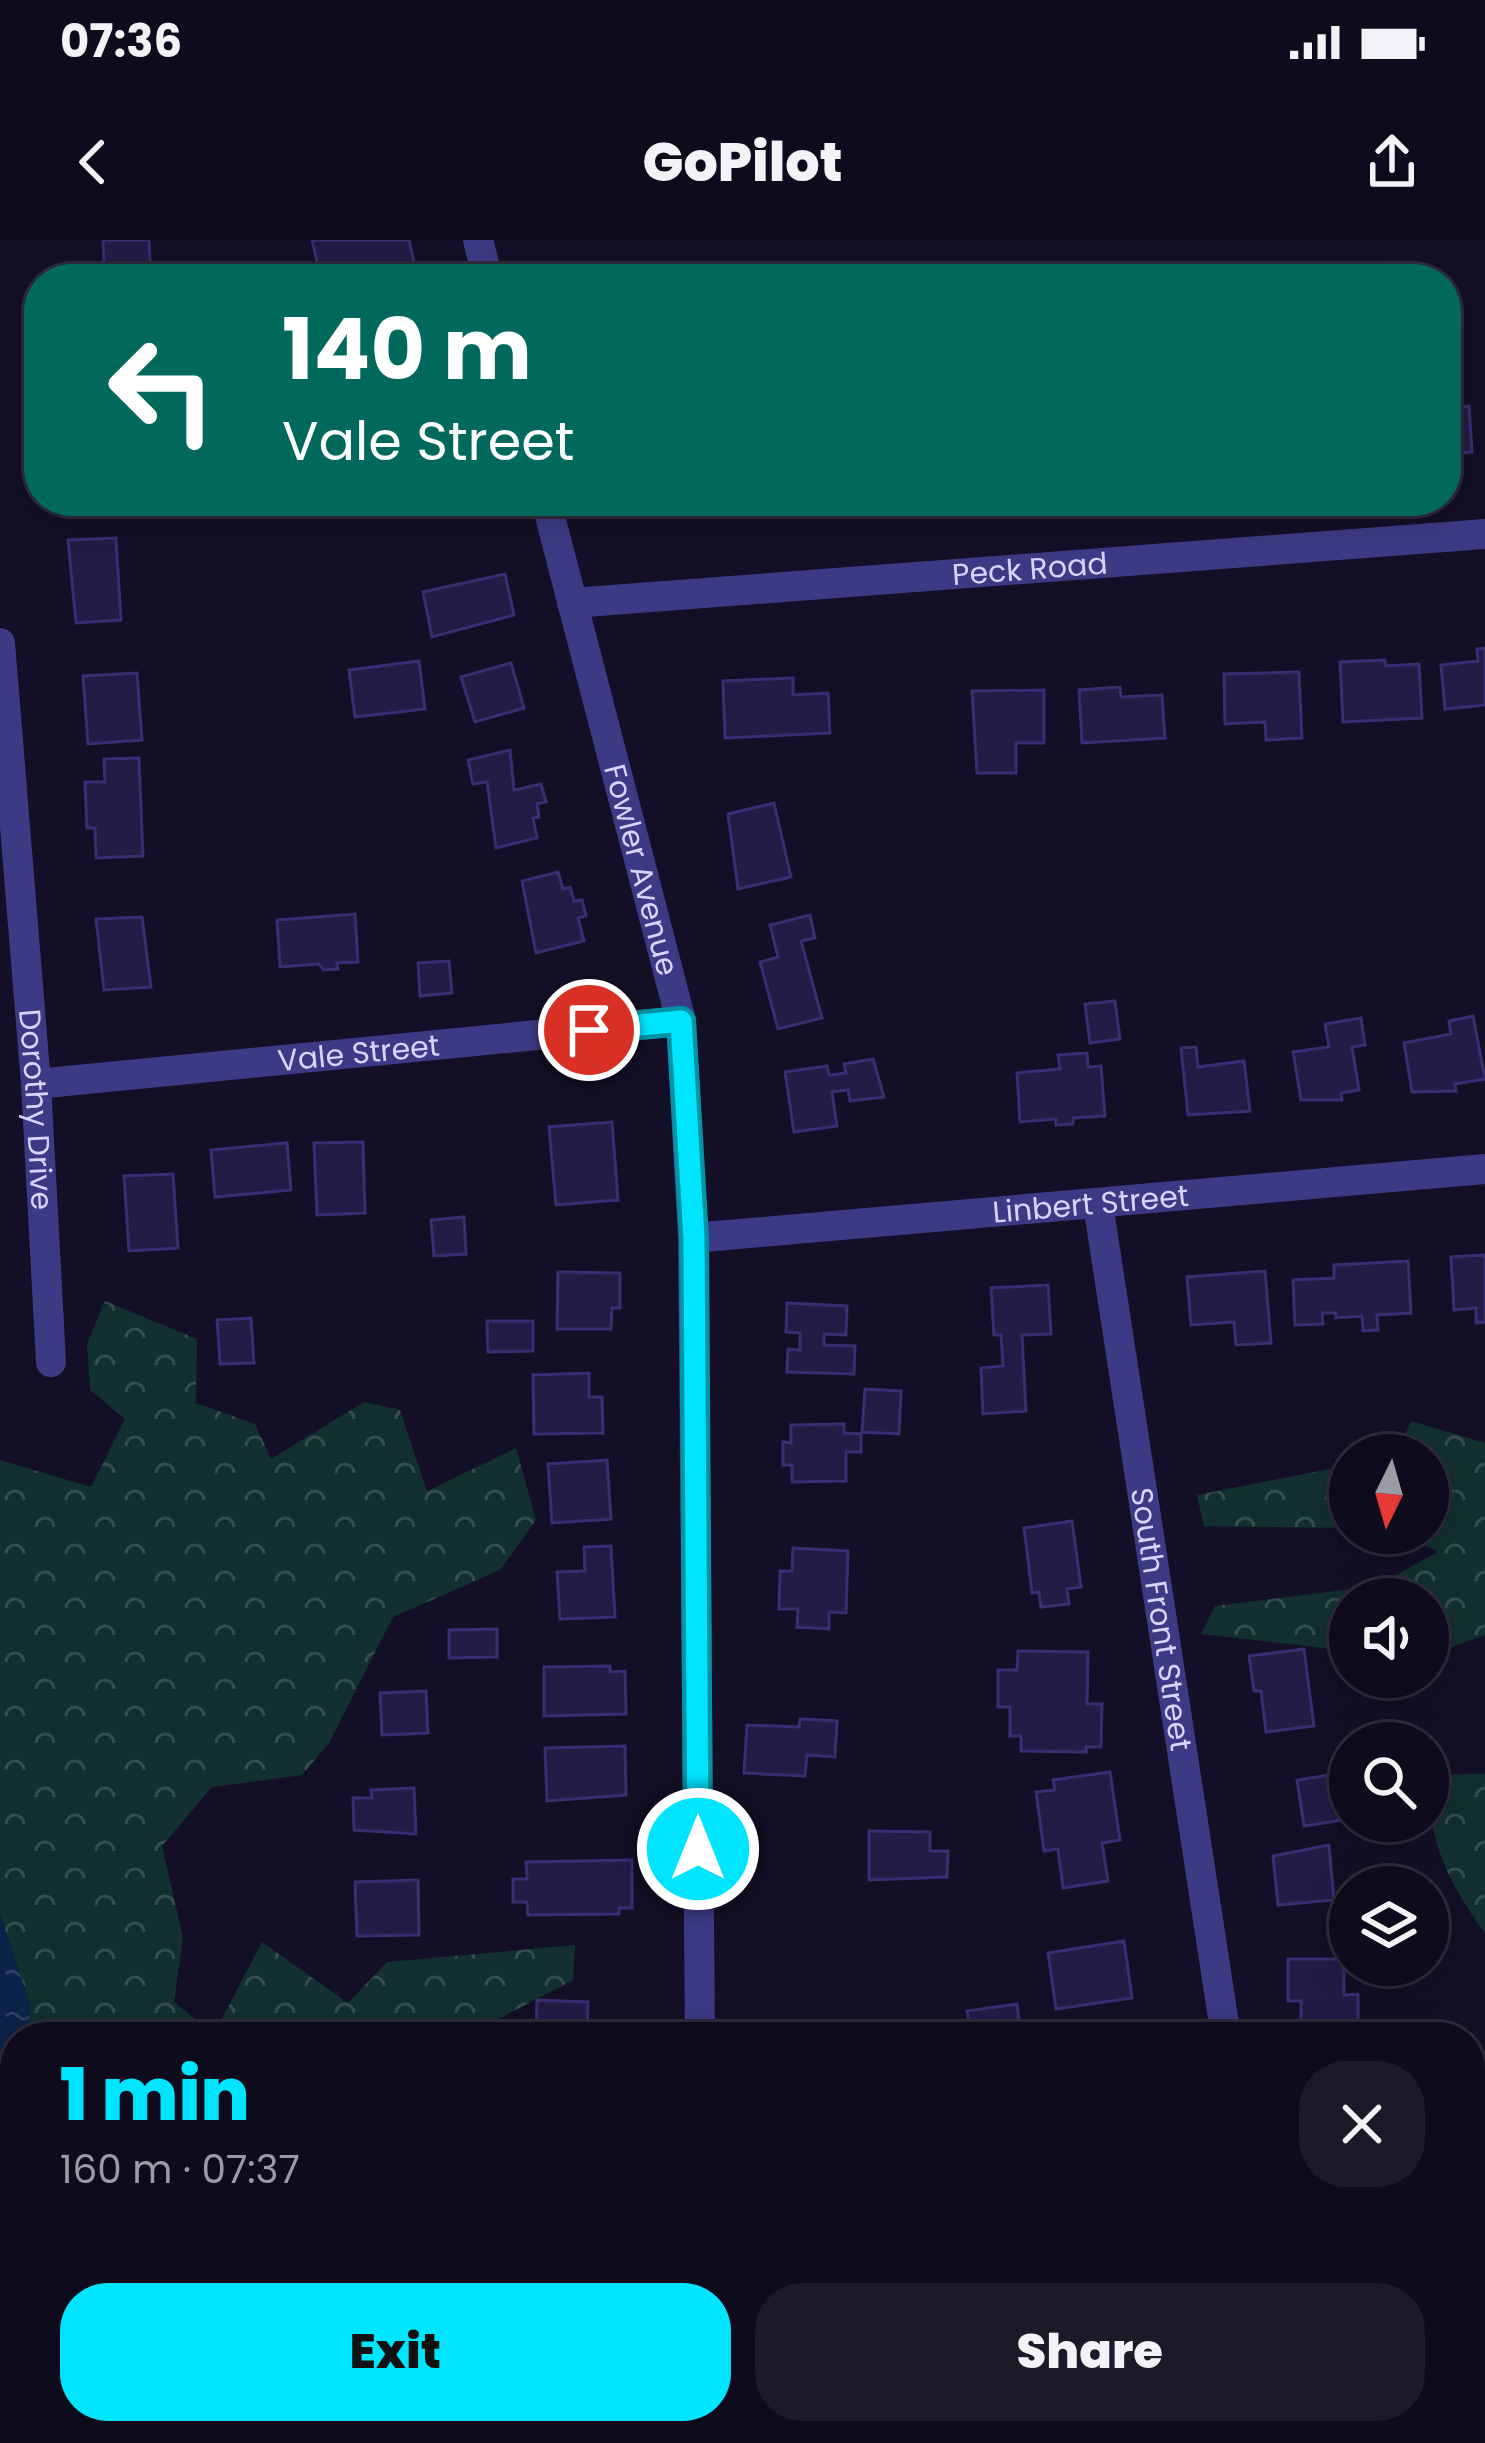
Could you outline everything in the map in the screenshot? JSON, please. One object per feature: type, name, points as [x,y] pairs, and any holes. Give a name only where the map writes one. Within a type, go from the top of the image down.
[{"type":"street","name":"Fowler Avenue","points":[[550,516],[681,1021],[694,1238],[700,2022]]},
{"type":"street","name":"Peck Road","points":[[572,603],[1485,534]]},
{"type":"street","name":"Dorothy Drive","points":[[0,643],[36,1084],[51,1362]]},
{"type":"street","name":"Vale Street","points":[[36,1084],[681,1021]]},
{"type":"street","name":"Linbert Street","points":[[694,1238],[1485,1168]]},
{"type":"street","name":"South Front Street","points":[[1098,1204],[1224,2022]]},
{"type":"green space","points":[[105,1301],[197,1339],[196,1403],[255,1424],[271,1459],[364,1402],[400,1410],[427,1491],[516,1448],[536,1520],[500,1570],[393,1617],[329,1743],[302,1775],[212,1787],[162,1846],[183,1938],[174,2002],[199,2022],[29,2022],[30,2005],[0,1914],[0,1460],[91,1487],[125,1419],[90,1390],[87,1344]]},
{"type":"green space","points":[[1411,1421],[1485,1443],[1485,1635],[1449,1648],[1449,1578],[1391,1578],[1434,1554],[1449,1554],[1449,1434],[1405,1434]]},
{"type":"green space","points":[[1329,1469],[1329,1528],[1204,1526],[1197,1495]]},
{"type":"green space","points":[[1329,1592],[1329,1649],[1201,1634],[1215,1606]]},
{"type":"green space","points":[[1449,1774],[1485,1774],[1485,1933],[1437,1842],[1449,1842]]},
{"type":"green space","points":[[262,1942],[348,2003],[387,1962],[575,1945],[573,1980],[493,2022],[220,2022]]},
{"type":"water","points":[[0,1914],[30,2005],[29,2022],[0,2022]]},
{"type":"building","points":[[103,240],[149,240],[150,264],[104,264]]},
{"type":"building","points":[[312,240],[409,240],[415,264],[318,264]]},
{"type":"building","points":[[1469,406],[1472,452],[1461,453],[1461,407]]},
{"type":"building","points":[[116,538],[121,620],[76,623],[68,540]]},
{"type":"building","points":[[505,574],[514,615],[432,637],[423,592]]},
{"type":"building","points":[[1485,648],[1485,705],[1445,709],[1441,665],[1478,661],[1477,649]]},
{"type":"building","points":[[1385,660],[1385,666],[1419,664],[1422,718],[1343,722],[1340,662]]},
{"type":"building","points":[[419,661],[425,709],[355,717],[349,670]]},
{"type":"building","points":[[511,663],[524,708],[475,722],[461,677]]},
{"type":"building","points":[[1299,672],[1302,738],[1266,740],[1265,722],[1225,724],[1224,674]]},
{"type":"building","points":[[137,673],[142,740],[88,744],[83,676]]},
{"type":"building","points":[[793,678],[793,695],[828,693],[830,733],[725,738],[723,681]]},
{"type":"building","points":[[1120,687],[1121,697],[1162,695],[1165,738],[1082,743],[1079,690]]},
{"type":"building","points":[[1044,690],[1044,743],[1016,743],[1016,773],[977,773],[972,691]]},
{"type":"building","points":[[510,750],[514,790],[541,784],[546,802],[537,804],[539,817],[533,818],[537,838],[496,848],[487,782],[473,784],[468,760]]},
{"type":"building","points":[[139,758],[143,856],[96,858],[95,828],[87,828],[85,782],[105,782],[104,759]]},
{"type":"building","points":[[774,803],[791,877],[738,889],[728,814]]},
{"type":"building","points":[[558,872],[563,889],[570,887],[574,901],[582,900],[586,916],[578,918],[584,941],[536,953],[522,881]]},
{"type":"building","points":[[355,914],[358,962],[337,963],[338,969],[324,970],[319,964],[280,967],[277,920]]},
{"type":"building","points":[[810,915],[815,938],[801,941],[822,1018],[778,1029],[760,962],[778,957],[770,925]]},
{"type":"building","points":[[142,917],[151,987],[104,990],[96,919]]},
{"type":"building","points":[[449,961],[452,993],[420,996],[418,963]]},
{"type":"building","points":[[1115,1001],[1120,1039],[1090,1043],[1085,1004]]},
{"type":"building","points":[[1473,1016],[1485,1079],[1455,1084],[1456,1091],[1412,1092],[1404,1043],[1451,1034],[1449,1021]]},
{"type":"building","points":[[1361,1018],[1365,1045],[1352,1047],[1359,1090],[1341,1093],[1342,1100],[1301,1100],[1293,1052],[1329,1047],[1325,1024]]},
{"type":"building","points":[[1196,1047],[1198,1067],[1244,1061],[1250,1111],[1188,1115],[1181,1048]]},
{"type":"building","points":[[1087,1053],[1088,1067],[1101,1066],[1105,1116],[1073,1118],[1073,1124],[1056,1125],[1056,1119],[1020,1122],[1017,1073],[1060,1069],[1058,1055]]},
{"type":"building","points":[[873,1059],[884,1097],[850,1101],[848,1090],[832,1092],[837,1126],[794,1132],[785,1072],[827,1066],[829,1075],[846,1073],[844,1064]]},
{"type":"building","points":[[612,1122],[618,1200],[556,1205],[549,1127]]},
{"type":"building","points":[[363,1142],[365,1213],[317,1215],[314,1143]]},
{"type":"building","points":[[287,1143],[291,1190],[215,1197],[211,1150]]},
{"type":"building","points":[[173,1174],[178,1248],[129,1251],[124,1176]]},
{"type":"building","points":[[464,1217],[466,1254],[434,1256],[431,1220]]},
{"type":"building","points":[[1485,1255],[1485,1322],[1476,1323],[1476,1308],[1454,1310],[1451,1257]]},
{"type":"building","points":[[1408,1261],[1411,1313],[1377,1315],[1378,1330],[1363,1331],[1362,1316],[1336,1318],[1336,1313],[1322,1313],[1323,1324],[1295,1325],[1293,1280],[1334,1278],[1334,1265]]},
{"type":"building","points":[[1265,1271],[1271,1343],[1236,1345],[1234,1322],[1191,1325],[1187,1277]]},
{"type":"building","points":[[558,1272],[620,1273],[620,1308],[612,1308],[611,1329],[557,1329]]},
{"type":"building","points":[[1048,1285],[1051,1334],[1022,1335],[1026,1411],[983,1414],[981,1368],[1003,1366],[1001,1335],[994,1335],[991,1288]]},
{"type":"building","points":[[787,1303],[847,1306],[846,1335],[824,1334],[824,1345],[855,1346],[854,1374],[787,1372],[788,1349],[800,1350],[800,1333],[786,1332]]},
{"type":"building","points":[[251,1318],[254,1363],[220,1364],[217,1320]]},
{"type":"building","points":[[487,1321],[533,1321],[533,1351],[488,1352]]},
{"type":"building","points":[[589,1373],[589,1397],[602,1397],[603,1433],[534,1434],[533,1375]]},
{"type":"building","points":[[865,1389],[901,1391],[899,1434],[862,1432]]},
{"type":"building","points":[[844,1424],[844,1433],[861,1434],[861,1452],[846,1452],[846,1481],[792,1482],[792,1465],[783,1465],[783,1442],[791,1443],[791,1425]]},
{"type":"building","points":[[607,1460],[611,1519],[552,1523],[548,1464]]},
{"type":"building","points":[[1072,1521],[1081,1587],[1067,1589],[1069,1604],[1041,1607],[1039,1592],[1032,1593],[1024,1528]]},
{"type":"building","points":[[611,1546],[615,1617],[560,1619],[557,1572],[585,1571],[584,1547]]},
{"type":"building","points":[[793,1548],[848,1551],[846,1613],[829,1612],[829,1629],[797,1627],[798,1609],[779,1609],[780,1571],[792,1571]]},
{"type":"building","points":[[497,1629],[497,1657],[449,1658],[449,1630]]},
{"type":"building","points":[[1304,1649],[1314,1726],[1266,1732],[1261,1691],[1254,1691],[1249,1656]]},
{"type":"building","points":[[1018,1651],[1088,1652],[1087,1704],[1102,1704],[1101,1747],[1086,1747],[1086,1752],[1021,1751],[1021,1736],[1010,1736],[1010,1707],[998,1707],[998,1670],[1017,1670]]},
{"type":"building","points":[[610,1666],[610,1672],[625,1671],[626,1714],[544,1716],[544,1667]]},
{"type":"building","points":[[426,1691],[428,1733],[382,1735],[380,1693]]},
{"type":"building","points":[[800,1719],[837,1721],[835,1757],[807,1755],[805,1776],[744,1773],[747,1725],[799,1727]]},
{"type":"building","points":[[625,1746],[626,1795],[547,1801],[545,1748]]},
{"type":"building","points":[[1110,1772],[1120,1840],[1102,1843],[1108,1881],[1063,1888],[1058,1849],[1044,1851],[1036,1792],[1055,1790],[1053,1780]]},
{"type":"building","points":[[1329,1775],[1329,1822],[1304,1826],[1297,1780]]},
{"type":"building","points":[[414,1788],[416,1834],[354,1830],[353,1798],[372,1798],[371,1790]]},
{"type":"building","points":[[869,1831],[930,1832],[930,1851],[948,1851],[947,1877],[869,1880]]},
{"type":"building","points":[[1329,1845],[1329,1900],[1278,1905],[1273,1856]]},
{"type":"building","points":[[632,1860],[632,1908],[619,1908],[619,1914],[528,1915],[527,1902],[513,1902],[513,1879],[527,1879],[526,1862]]},
{"type":"building","points":[[418,1880],[419,1935],[357,1936],[355,1882]]},
{"type":"building","points":[[1124,1941],[1132,1998],[1056,2009],[1048,1953]]},
{"type":"building","points":[[1288,1959],[1329,1959],[1329,1986],[1344,1986],[1344,1995],[1358,1994],[1358,2022],[1301,2022],[1301,2001],[1288,2001]]},
{"type":"building","points":[[537,2000],[588,2002],[587,2022],[536,2022]]},
{"type":"building","points":[[1017,2004],[1019,2022],[969,2022],[967,2011]]},
{"type":"route","points":[[589,1030],[681,1021],[694,1238],[698,1849]]}]
